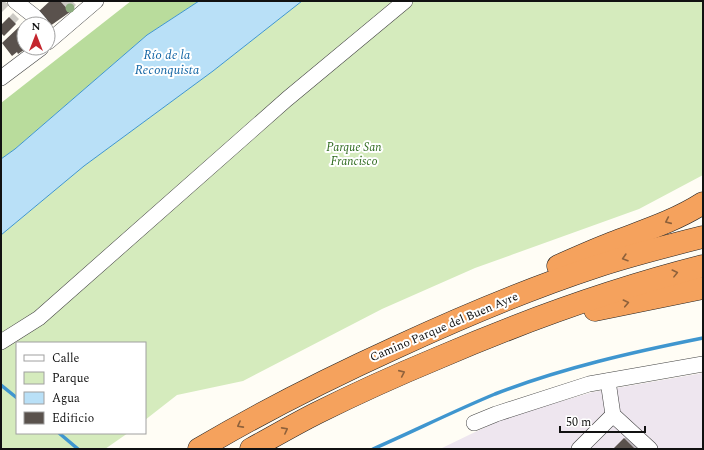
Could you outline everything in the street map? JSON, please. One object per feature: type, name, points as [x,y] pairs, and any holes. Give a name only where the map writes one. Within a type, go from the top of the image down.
[{"type":"highway","points":[[336,374],[452,310],[690,211],[703,203]]},
{"type":"highway","name":"Camino Parque del Buen Ayre","points":[[199,449],[227,432],[336,374],[453,321],[536,288],[595,267],[640,253],[703,237]]},
{"type":"highway","points":[[251,449],[324,410],[399,374],[480,340],[548,313],[604,294],[657,277],[703,266]]},
{"type":"highway","points":[[480,340],[574,314],[703,288]]},
{"type":"street","points":[[15,1],[34,16]]},
{"type":"street","points":[[56,32],[96,1]]},
{"type":"street","points":[[1,342],[39,318],[287,99],[405,1]]},
{"type":"street","points":[[1,78],[33,56]]},
{"type":"street","points":[[474,423],[496,414],[589,384],[703,364]]},
{"type":"street","points":[[608,381],[613,415],[650,449]]},
{"type":"street","points":[[582,448],[613,415]]},
{"type":"shaded area","points":[[703,373],[703,449],[440,449],[504,418],[593,392]]},
{"type":"green space","points":[[131,1],[199,1],[147,35],[15,149],[1,159],[1,103]]},
{"type":"green space","name":"Parque San Francisco","points":[[302,1],[703,1],[703,175],[639,209],[475,268],[382,309],[243,381],[177,395],[146,419],[146,342],[16,342],[16,434],[127,434],[105,449],[1,449],[1,235],[84,166],[213,71]]},
{"type":"water","name":"Río de la Reconquista","points":[[199,1],[302,1],[213,71],[84,166],[1,235],[1,159],[15,149],[147,35]]},
{"type":"building","points":[[50,1],[60,1],[70,12],[56,22],[56,16],[40,16],[37,13]]},
{"type":"building","points":[[9,17],[16,24],[4,36],[1,33],[1,25]]},
{"type":"building","points":[[16,30],[16,53],[12,56],[2,43]]},
{"type":"building","points":[[624,438],[635,449],[613,449]]},
{"type":"waterway","points":[[373,449],[495,394],[546,376],[650,349],[703,338]]},
{"type":"waterway","points":[[1,385],[16,397]]},
{"type":"waterway","points":[[60,434],[78,449]]}]
